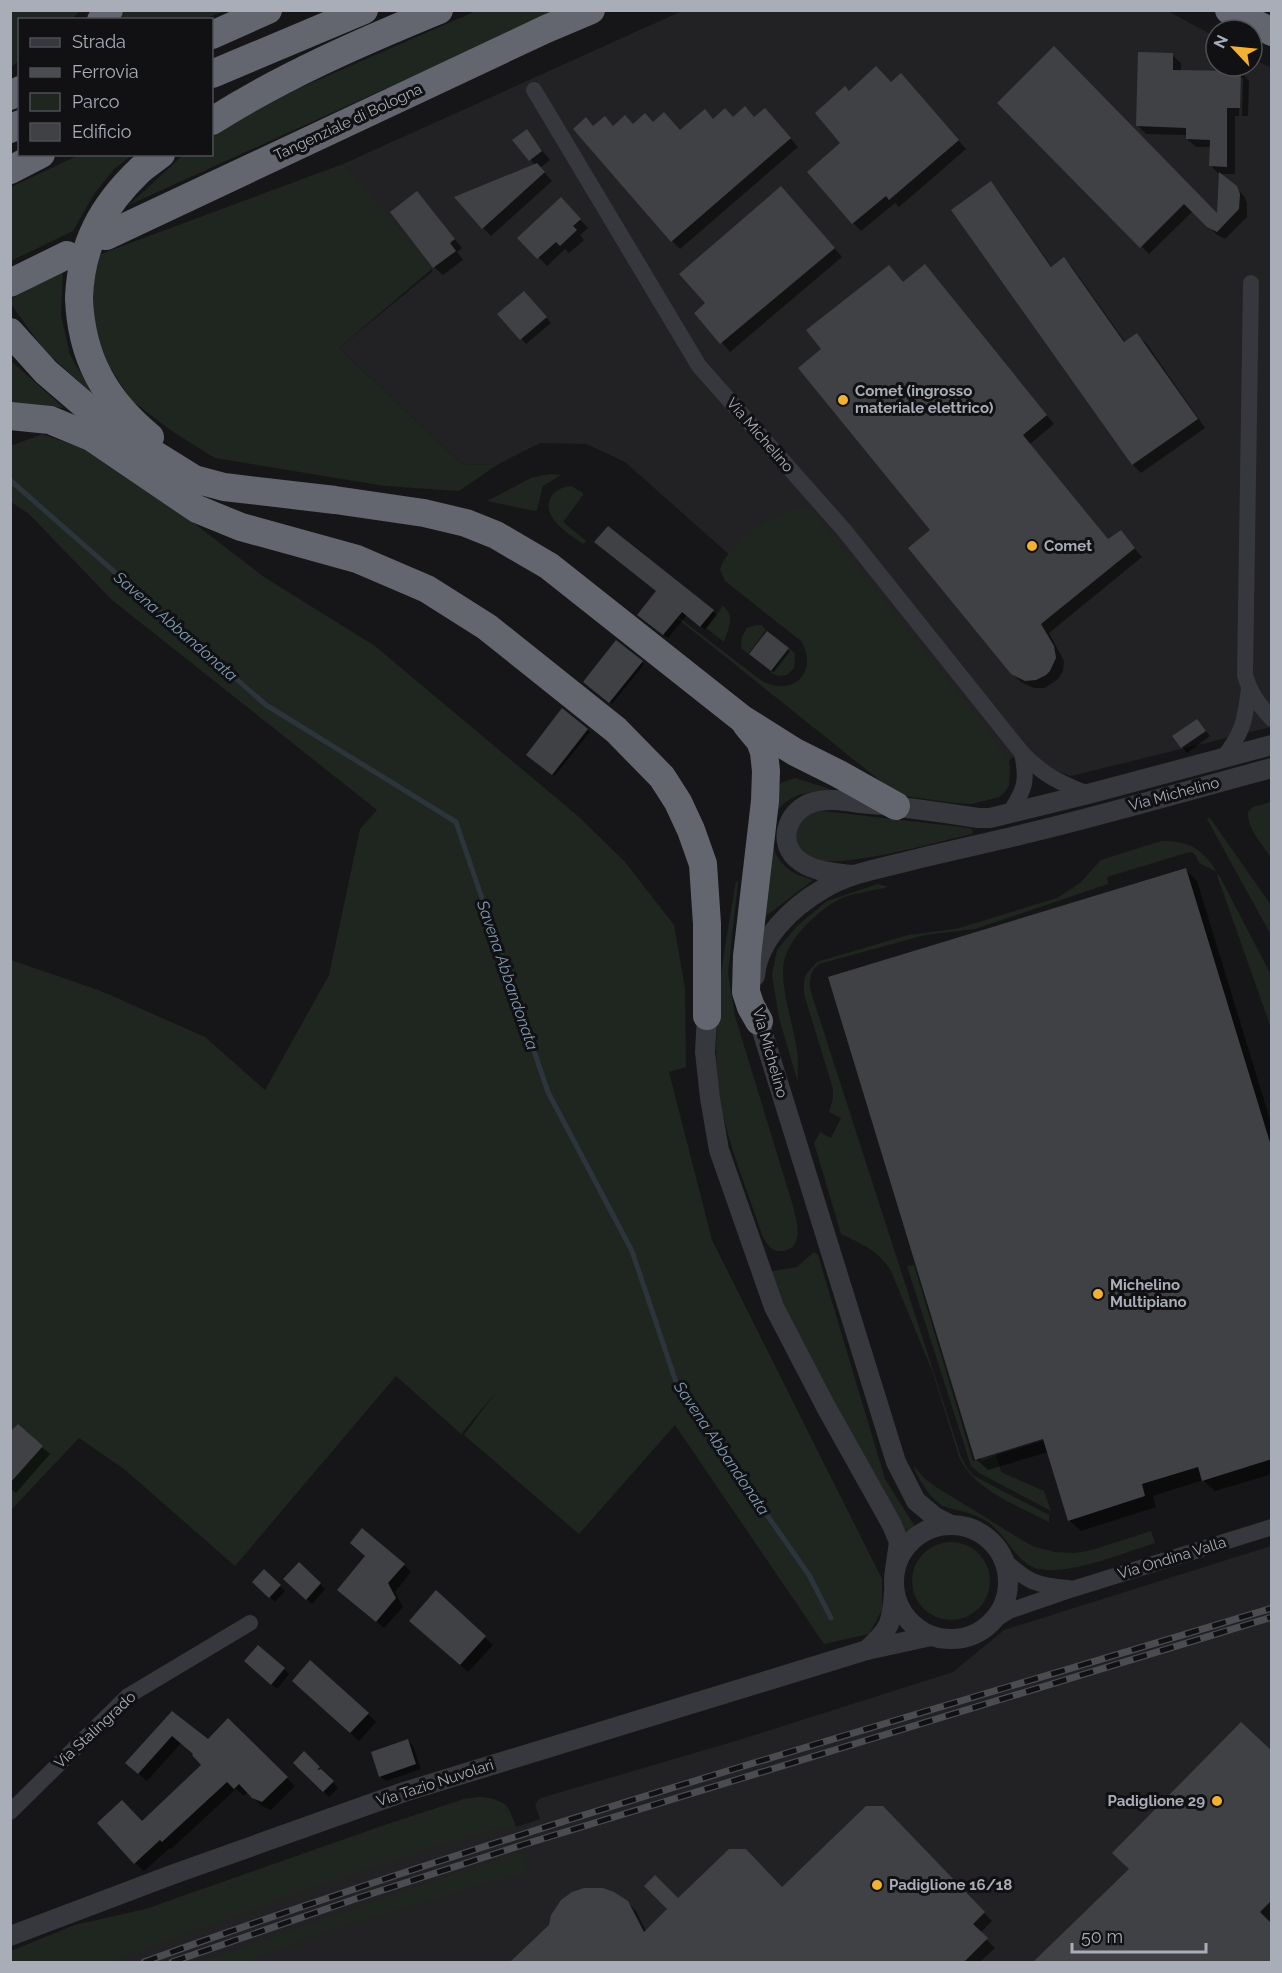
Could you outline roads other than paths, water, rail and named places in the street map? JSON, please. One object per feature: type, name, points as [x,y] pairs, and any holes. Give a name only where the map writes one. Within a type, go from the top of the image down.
[{"type":"highway","points":[[213,35],[268,10]]},
{"type":"highway","points":[[213,75],[364,10]]},
{"type":"highway","points":[[213,120],[286,79],[364,41],[439,10]]},
{"type":"highway","name":"Tangenziale di Bologna","points":[[106,236],[591,10]]},
{"type":"highway","points":[[1229,10],[1272,32]]},
{"type":"highway","points":[[10,170],[37,156]]},
{"type":"highway","points":[[151,162],[111,202],[94,231],[83,263],[79,298],[82,333],[92,365],[101,382],[121,409],[151,438],[197,470],[259,490]]},
{"type":"highway","points":[[10,283],[68,255]]},
{"type":"highway","points":[[12,334],[46,372],[115,430],[158,471],[241,527]]},
{"type":"highway","points":[[10,416],[50,420],[91,437],[197,509],[241,527],[357,559],[427,589],[487,627],[590,708],[644,756],[662,777],[678,802],[691,830],[702,864],[707,924],[707,1016]]},
{"type":"highway","points":[[115,430],[194,479],[224,487],[424,513],[466,523],[496,535],[549,566],[741,718],[795,752],[896,806]]},
{"type":"highway","points":[[741,718],[760,741],[766,771],[765,801],[747,956],[746,992],[759,1021]]},
{"type":"street","name":"Via Michelino","points":[[534,90],[699,366],[844,530],[1022,753],[1036,768],[1048,776],[1088,794]]},
{"type":"street","name":"Via Michelino","points":[[1251,284],[1245,675],[1249,689],[1272,719]]},
{"type":"street","name":"Via Michelino","points":[[1222,759],[1242,730],[1249,689]]},
{"type":"street","name":"Via Michelino","points":[[852,875],[827,872],[808,866],[796,859],[786,840],[787,828],[792,815],[813,802],[830,800],[990,818],[1272,745]]},
{"type":"street","points":[[1009,814],[1020,797],[1025,783],[1026,772],[1022,753]]},
{"type":"street","name":"Via Michelino","points":[[951,1525],[916,1501],[896,1462],[759,1021],[754,994],[758,960],[771,935],[800,904],[823,889],[852,875],[1026,833],[1272,768]]},
{"type":"street","points":[[707,1016],[705,1052],[719,1150],[774,1307],[826,1407],[892,1525],[899,1542],[892,1618],[883,1635],[867,1650]]},
{"type":"street","points":[[894,1590],[898,1605],[906,1618],[917,1628],[931,1636],[949,1639],[968,1637],[980,1632],[1001,1610],[1007,1593],[1008,1576],[1004,1559],[995,1545],[982,1534],[968,1527],[951,1525],[933,1528],[915,1537],[903,1552],[895,1570]]},
{"type":"street","name":"Via Ondina Valla","points":[[990,1623],[1009,1611],[1073,1588],[1272,1527]]},
{"type":"street","name":"Via Ondina Valla","points":[[1004,1559],[1018,1573],[1035,1583],[1073,1588]]},
{"type":"street","name":"Via Stalingrado","points":[[10,1812],[128,1696],[250,1623]]},
{"type":"street","name":"Via Tazio Nuvolari","points":[[10,1936],[404,1791],[867,1650],[931,1636]]},
{"type":"waterway","name":"Savena Abbandonata","points":[[10,480],[266,705],[456,822],[548,1092],[632,1251],[678,1388],[809,1575],[831,1618]]},
{"type":"railway","points":[[144,1962],[424,1866],[565,1821],[1272,1608]]},
{"type":"railway","points":[[172,1962],[522,1845],[1272,1617]]},
{"type":"place","name":"Comet (ingrosso materiale elettrico)","points":[[843,400]]},
{"type":"place","name":"Comet","points":[[1032,546]]},
{"type":"place","name":"Michelino Multipiano","points":[[1098,1294]]},
{"type":"place","name":"Padiglione 29","points":[[1217,1801]]},
{"type":"place","name":"Padiglione 16/18","points":[[877,1885]]}]
